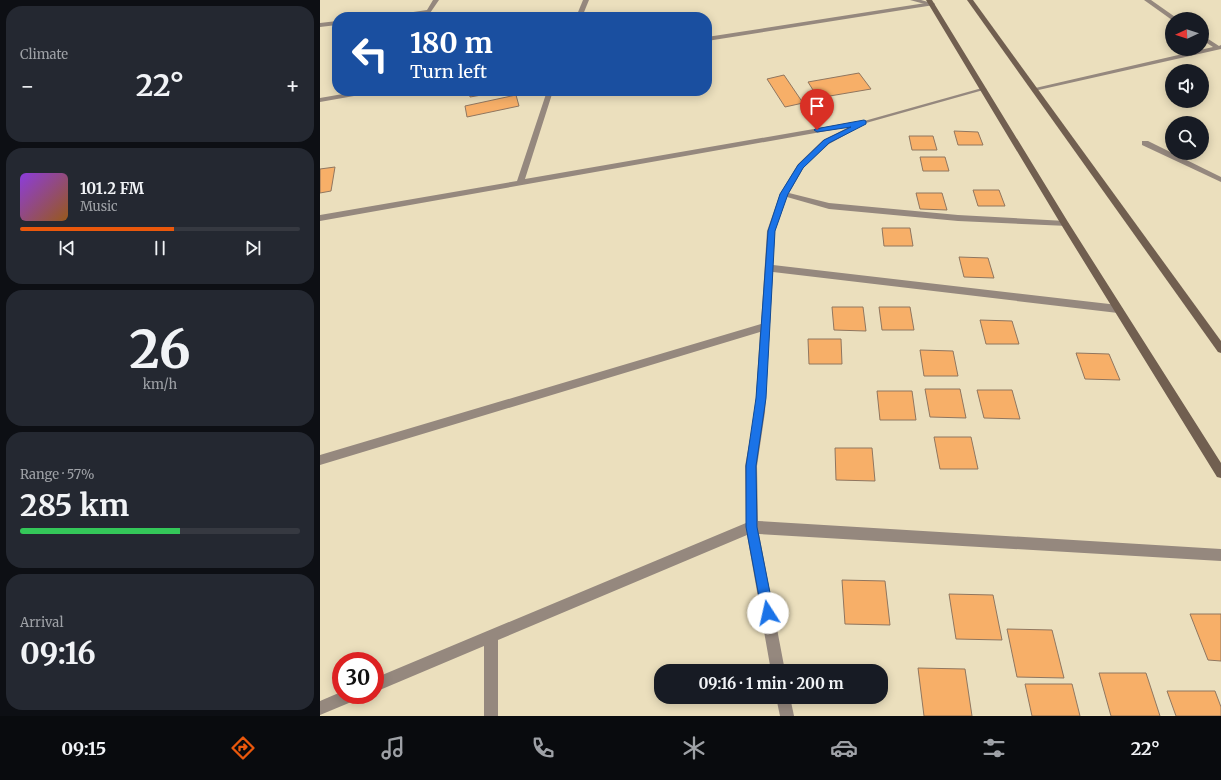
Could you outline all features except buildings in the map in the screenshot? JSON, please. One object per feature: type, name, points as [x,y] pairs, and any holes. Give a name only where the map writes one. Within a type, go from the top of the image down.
[{"type":"main road","points":[[970,0],[1221,350]]},
{"type":"main road","points":[[930,2],[1065,224],[1221,473]]},
{"type":"street","points":[[421,12],[429,11],[436,0]]},
{"type":"street","points":[[581,12],[586,0]]},
{"type":"street","points":[[913,0],[930,2]]},
{"type":"street","points":[[1148,0],[1165,12]]},
{"type":"street","points":[[712,39],[930,2]]},
{"type":"street","points":[[320,25],[332,24]]},
{"type":"street","points":[[1209,41],[1220,48]]},
{"type":"street","points":[[1034,89],[1220,48]]},
{"type":"street","points":[[320,218],[864,122],[984,89]]},
{"type":"street","points":[[320,100],[343,96]]},
{"type":"street","points":[[520,183],[548,96]]},
{"type":"street","points":[[777,664],[752,527],[751,466],[760,412],[770,268],[771,231],[784,194],[801,166],[826,142],[864,122]]},
{"type":"street","points":[[1145,143],[1221,180]]},
{"type":"street","points":[[784,194],[829,206],[958,218],[1065,224]]},
{"type":"street","points":[[770,268],[1118,309]]},
{"type":"street","points":[[320,460],[765,327]]},
{"type":"street","points":[[384,681],[491,638],[752,527],[1221,554]]},
{"type":"street","points":[[491,638],[491,716]]},
{"type":"street","points":[[320,708],[332,703]]},
{"type":"street","points":[[784,704],[787,716]]},
{"type":"route","points":[[768,613],[752,527],[751,466],[760,412],[770,268],[771,231],[784,194],[801,166],[826,142],[864,122],[817,130]]}]
